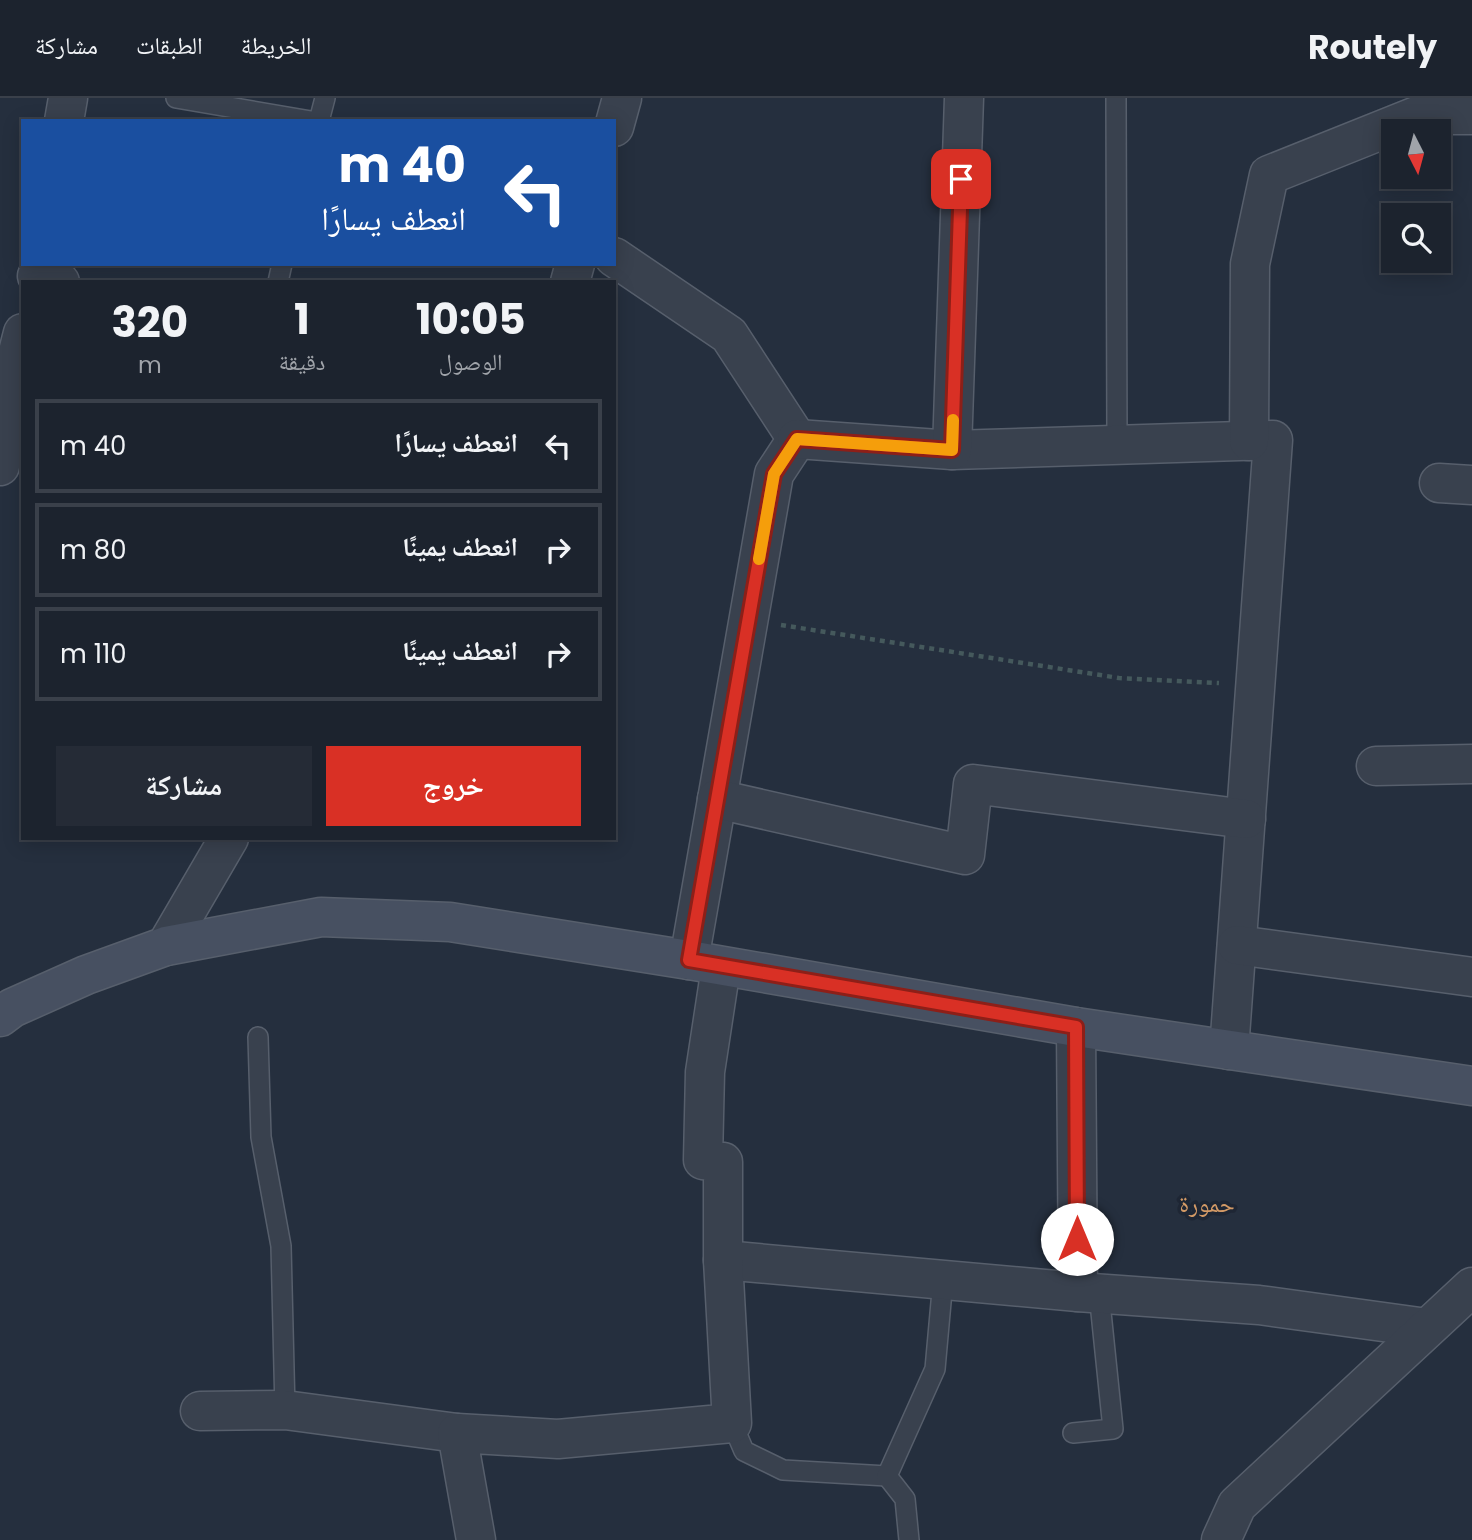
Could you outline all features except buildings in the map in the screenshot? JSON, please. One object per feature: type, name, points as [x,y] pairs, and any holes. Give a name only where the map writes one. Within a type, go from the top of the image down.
[{"type":"main road","points":[[0,1017],[86,975],[166,946],[321,917],[450,922],[1076,1027],[1472,1086]]},
{"type":"street","points":[[64,119],[68,98]]},
{"type":"street","points":[[616,120],[622,98]]},
{"type":"street","points":[[952,450],[964,98]]},
{"type":"street","points":[[1249,441],[1250,264],[1269,175],[1419,115],[1472,115]]},
{"type":"street","points":[[616,258],[729,335],[797,439]]},
{"type":"street","points":[[0,466],[13,350]]},
{"type":"street","points":[[797,439],[952,450],[1273,440],[1229,1050]]},
{"type":"street","points":[[200,1411],[285,1410],[457,1433],[558,1439],[732,1423],[723,1260],[723,1161],[703,1160],[705,964],[717,799],[748,620],[774,474],[797,439]]},
{"type":"street","points":[[1376,766],[1472,764]]},
{"type":"street","points":[[717,799],[965,855],[973,784],[1246,819]]},
{"type":"street","points":[[166,946],[228,840]]},
{"type":"street","points":[[1237,945],[1472,976]]},
{"type":"street","points":[[1076,1027],[1088,1293]]},
{"type":"street","points":[[723,1260],[1088,1293],[1259,1305],[1427,1328]]},
{"type":"street","points":[[1221,1540],[1237,1504],[1472,1287]]},
{"type":"street","points":[[457,1433],[476,1540]]},
{"type":"lane","points":[[176,98],[299,119]]},
{"type":"lane","points":[[320,119],[325,98]]},
{"type":"lane","points":[[1116,98],[1116,445]]},
{"type":"lane","points":[[258,1037],[261,1137],[281,1247],[285,1410]]},
{"type":"lane","points":[[887,1476],[935,1369],[943,1280]]},
{"type":"lane","points":[[1073,1433],[1113,1429],[1088,1293]]},
{"type":"lane","points":[[732,1423],[744,1451],[783,1470],[887,1476],[905,1499],[909,1540]]},
{"type":"path","points":[[748,620],[1119,678],[1255,684]]},
{"type":"slow traffic","points":[[759,559],[774,474],[797,439],[952,450],[953,420]]},
{"type":"district","name":"حمورة","points":[[1207,1203]]},
{"type":"route","points":[[961,179],[952,450],[797,439],[774,474],[689,960],[1076,1027],[1077,1239]]}]
